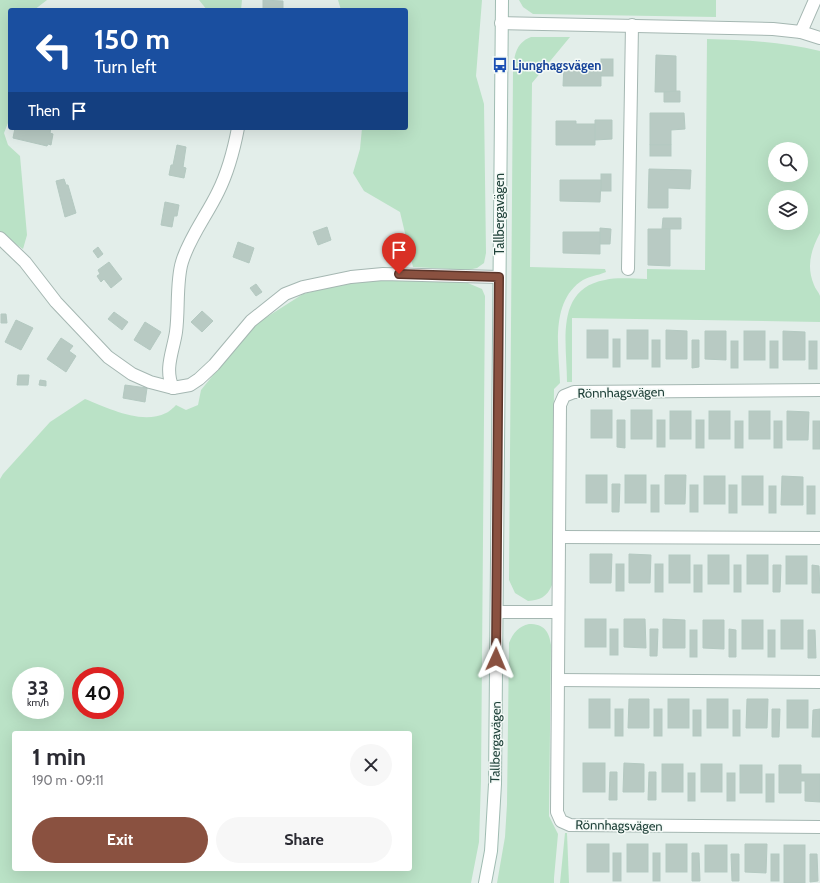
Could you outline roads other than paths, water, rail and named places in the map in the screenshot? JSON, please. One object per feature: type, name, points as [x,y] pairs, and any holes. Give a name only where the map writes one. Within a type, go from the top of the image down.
[{"type":"street","name":"Tallbergavägen","points":[[485,883],[491,852],[495,784],[502,0]]},
{"type":"street","points":[[801,32],[815,0]]},
{"type":"street","points":[[501,23],[773,29],[801,32],[820,38]]},
{"type":"street","points":[[628,270],[632,25]]},
{"type":"street","points":[[173,388],[169,379],[168,370],[176,332],[179,278],[182,262],[219,191],[235,146],[238,130]]},
{"type":"street","points":[[0,238],[25,262],[56,302],[108,357],[132,374],[150,382],[173,388],[190,385],[199,379],[214,365],[251,321],[285,294],[303,287],[351,277],[383,274],[499,277]]},
{"type":"street","name":"Rönnhagsvägen","points":[[820,390],[574,392],[564,396],[560,405],[557,812],[560,821],[565,824],[820,827]]},
{"type":"street","points":[[559,537],[820,538]]},
{"type":"street","points":[[497,612],[558,612]]},
{"type":"street","points":[[558,680],[820,682]]},
{"type":"place","name":"Ljunghagsvägen","points":[[500,65]]}]
